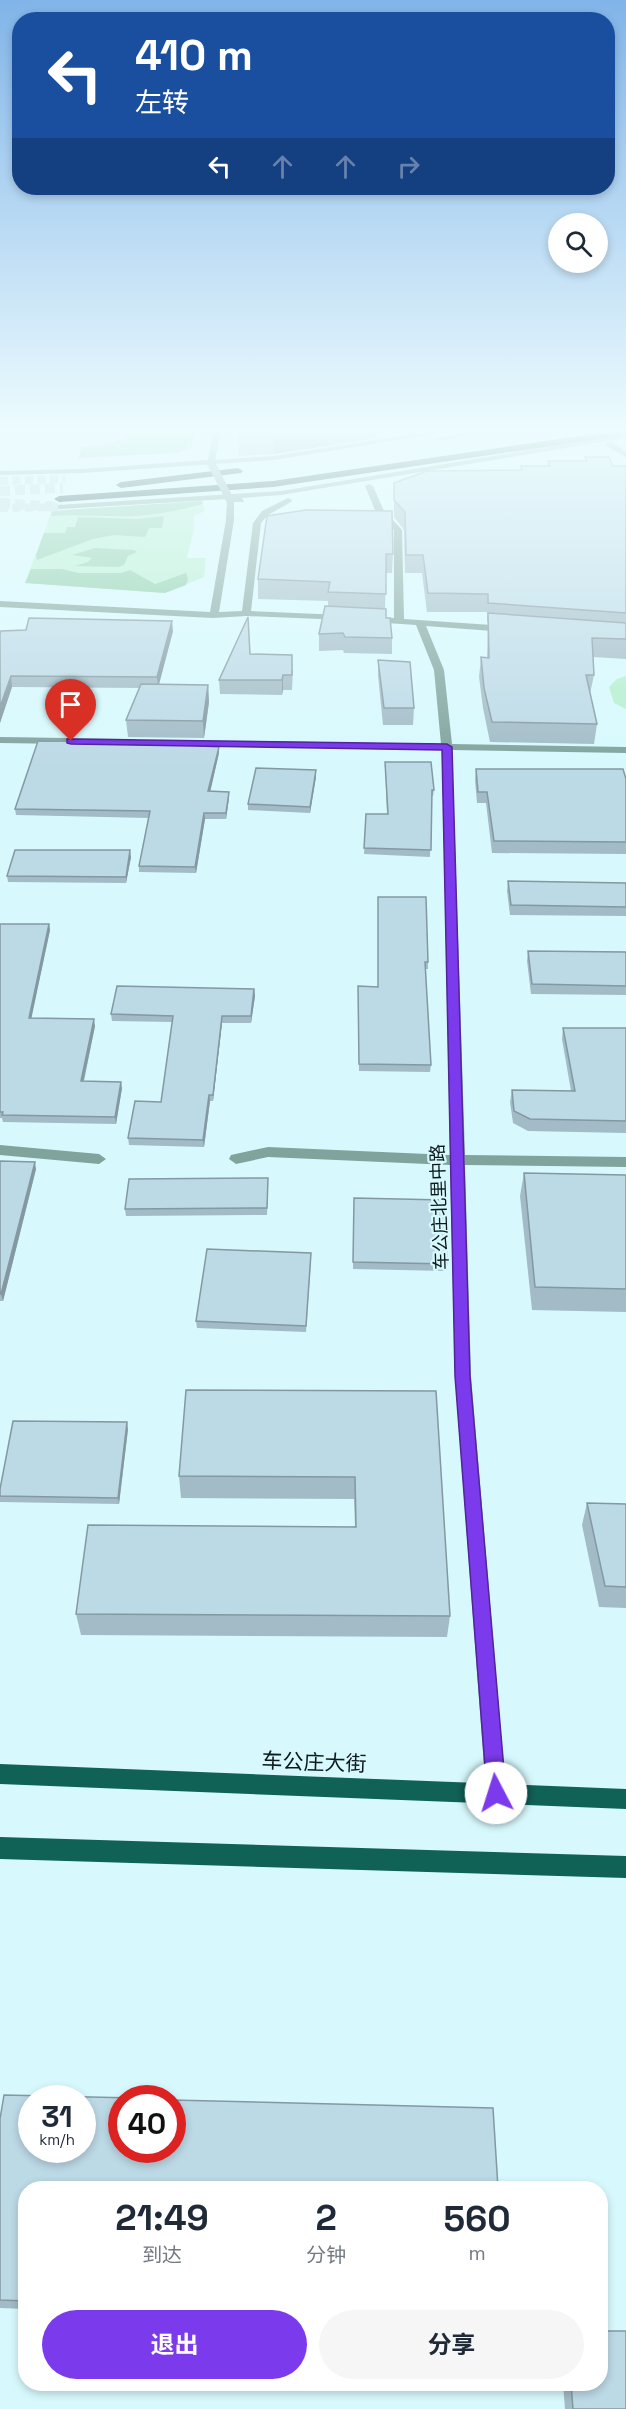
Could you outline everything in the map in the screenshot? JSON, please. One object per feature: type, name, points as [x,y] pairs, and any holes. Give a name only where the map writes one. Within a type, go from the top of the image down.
[{"type":"main road","name":"车公庄大街","points":[[0,1774],[626,1800]]},
{"type":"main road","points":[[0,1848],[626,1868]]},
{"type":"street","points":[[214,612],[226,543]]},
{"type":"street","points":[[246,613],[255,543]]},
{"type":"street","points":[[398,543],[399,620]]},
{"type":"street","points":[[0,597],[214,612]]},
{"type":"street","points":[[0,604],[353,618]]},
{"type":"street","points":[[364,619],[512,630]]},
{"type":"street","name":"车公庄北里中路","points":[[420,623],[439,670],[447,747],[463,1376],[496,1793]]},
{"type":"street","points":[[0,740],[141,742]]},
{"type":"street","points":[[165,743],[626,750]]},
{"type":"street","points":[[0,1150],[99,1159]]},
{"type":"street","points":[[236,1159],[268,1152],[457,1160],[626,1162]]},
{"type":"green space","points":[[40,543],[191,543],[187,558],[206,558],[204,577],[165,593],[25,583]]},
{"type":"green space","points":[[40,543],[81,543],[37,560],[36,555]]},
{"type":"green space","points":[[95,548],[137,552],[128,556],[124,565],[118,567],[75,566],[88,562],[92,558],[72,555]]},
{"type":"green space","points":[[31,569],[62,569],[78,573],[121,573],[130,570],[155,584],[186,573],[188,579],[186,585],[165,593],[25,583]]},
{"type":"green space","points":[[626,676],[626,709],[614,703],[609,687],[617,679]]},
{"type":"building","points":[[263,543],[393,543],[393,554],[386,554],[386,594],[328,592],[330,582],[258,579]]},
{"type":"building","points":[[406,543],[626,543],[626,613],[488,603],[488,594],[428,593],[423,555],[406,555]]},
{"type":"building","points":[[325,606],[386,609],[386,618],[390,618],[392,638],[345,637],[343,633],[319,634]]},
{"type":"building","points":[[488,613],[626,623],[626,639],[592,638],[594,675],[586,675],[597,724],[492,722],[484,688],[481,657],[489,658]]},
{"type":"building","points":[[248,617],[250,654],[292,655],[292,675],[283,675],[282,680],[219,680]]},
{"type":"building","points":[[29,618],[172,621],[157,677],[11,676],[0,707],[0,633],[1,631],[26,630]]},
{"type":"building","points":[[378,660],[410,662],[414,708],[384,708]]},
{"type":"building","points":[[141,684],[208,685],[203,721],[126,720]]},
{"type":"building","points":[[38,741],[202,742],[201,746],[219,747],[208,791],[229,792],[226,813],[204,813],[195,867],[139,866],[150,811],[15,809]]},
{"type":"building","points":[[385,762],[431,762],[434,790],[432,790],[431,850],[364,848],[366,814],[388,814]]},
{"type":"building","points":[[256,768],[316,770],[310,807],[248,804]]},
{"type":"building","points":[[476,769],[623,769],[626,779],[626,842],[494,841],[487,792],[478,792]]},
{"type":"building","points":[[15,850],[130,850],[126,877],[7,876]]},
{"type":"building","points":[[508,881],[626,883],[626,907],[511,905]]},
{"type":"building","points":[[378,897],[426,897],[428,962],[425,962],[431,1065],[359,1064],[358,986],[378,987]]},
{"type":"building","points":[[0,924],[49,924],[29,1018],[94,1019],[81,1081],[121,1082],[115,1117],[2,1115],[3,1112],[0,1112]]},
{"type":"building","points":[[528,951],[626,952],[626,986],[532,984]]},
{"type":"building","points":[[117,986],[254,989],[251,1016],[222,1016],[213,1095],[209,1095],[203,1140],[128,1138],[135,1101],[161,1102],[173,1016],[111,1014]]},
{"type":"building","points":[[563,1028],[626,1028],[626,1121],[530,1119],[514,1111],[512,1090],[575,1091]]},
{"type":"building","points":[[0,1161],[35,1162],[1,1294],[0,1294]]},
{"type":"building","points":[[524,1173],[626,1175],[626,1289],[535,1287]]},
{"type":"building","points":[[268,1178],[267,1208],[125,1209],[129,1179]]},
{"type":"building","points":[[354,1198],[444,1200],[447,1264],[353,1262]]},
{"type":"building","points":[[207,1249],[311,1253],[306,1326],[196,1321]]},
{"type":"building","points":[[186,1390],[436,1391],[450,1616],[76,1614],[88,1525],[356,1527],[355,1477],[179,1476]]},
{"type":"building","points":[[13,1421],[127,1422],[118,1498],[0,1496]]},
{"type":"building","points":[[587,1503],[626,1504],[626,1587],[605,1586]]},
{"type":"building","points":[[4,2095],[18,2095],[18,2163],[96,2163],[96,2097],[108,2097],[108,2163],[186,2163],[186,2100],[493,2108],[498,2181],[18,2181],[18,2301],[0,2300],[0,2119]]},
{"type":"building","points":[[608,2331],[626,2331],[626,2409],[573,2409],[572,2391],[608,2391]]},
{"type":"route","points":[[71,741],[447,747],[463,1376],[496,1793]]}]
